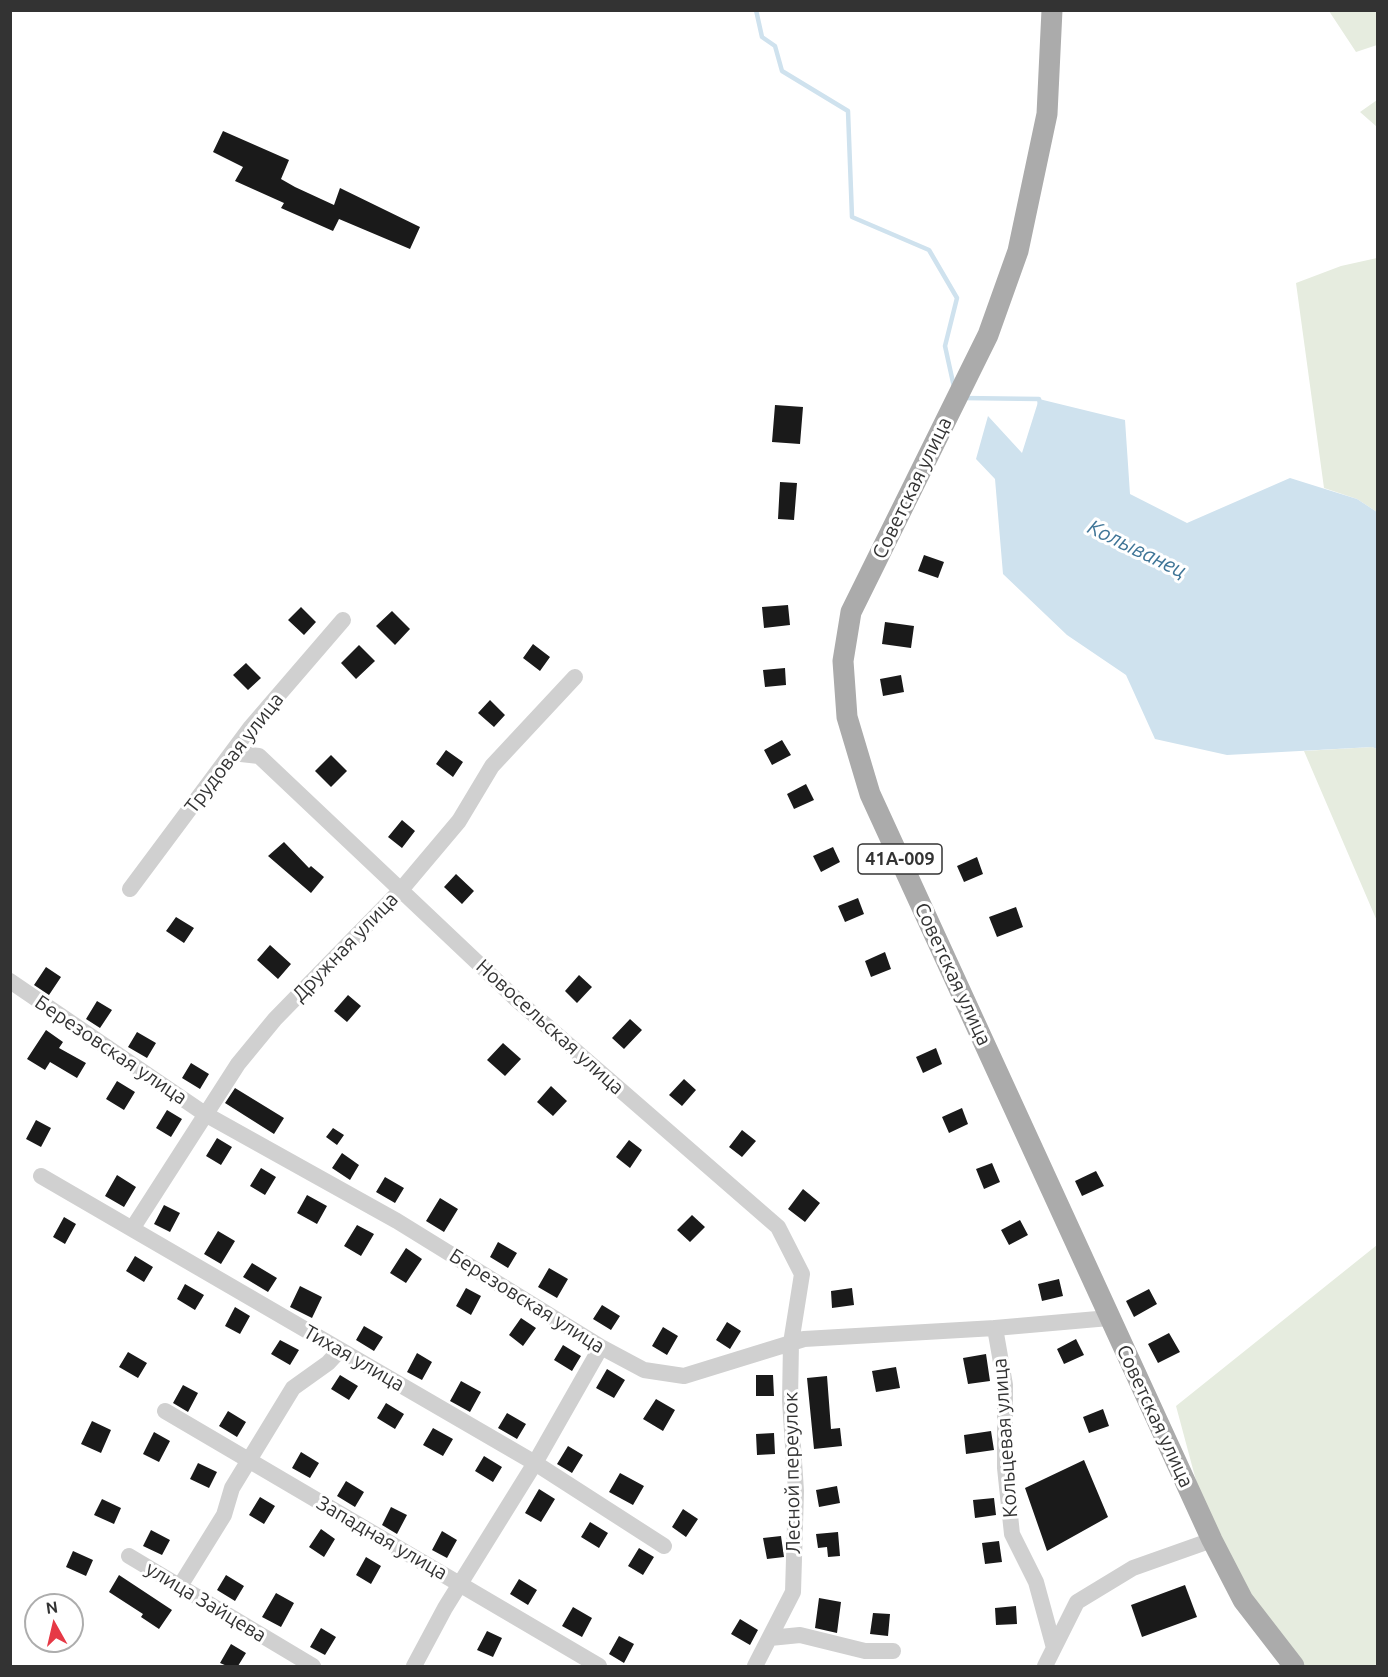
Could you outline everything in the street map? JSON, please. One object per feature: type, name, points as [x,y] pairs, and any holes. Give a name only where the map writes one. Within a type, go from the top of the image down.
[{"type":"main road","name":"Советская улица","points":[[1052,10],[1047,114],[1018,251],[988,335],[851,612],[843,662],[847,717],[870,794],[1212,1540],[1243,1600],[1294,1666]]},
{"type":"street","name":"Трудовая улица","points":[[130,889],[250,728],[343,620]]},
{"type":"street","name":"Дружная улица","points":[[132,1229],[238,1064],[275,1019],[400,891],[459,821],[492,766],[575,676]]},
{"type":"street","name":"Новосельская улица","points":[[232,753],[259,756],[517,1000],[778,1227],[802,1274],[791,1343]]},
{"type":"street","name":"Березовская улица","points":[[10,981],[205,1114],[398,1221],[601,1347],[644,1370],[684,1376],[804,1339],[995,1328],[1109,1318]]},
{"type":"street","name":"Тихая улица","points":[[41,1176],[535,1463],[664,1546]]},
{"type":"street","name":"Кольцевая улица","points":[[995,1328],[1005,1385],[1005,1468],[1012,1534],[1036,1582],[1054,1648]]},
{"type":"street","name":"Лесной переулок","points":[[755,1666],[793,1592],[796,1491],[790,1401],[791,1343]]},
{"type":"street","points":[[414,1666],[601,1347]]},
{"type":"street","points":[[180,1586],[224,1515],[232,1488],[293,1388],[328,1363],[340,1350]]},
{"type":"street","name":"Западная улица","points":[[165,1411],[599,1666]]},
{"type":"street","points":[[1045,1666],[1077,1602],[1133,1568],[1212,1540]]},
{"type":"street","name":"улица Зайцева","points":[[129,1556],[313,1666]]},
{"type":"street","points":[[770,1638],[800,1635],[865,1651],[893,1651]]},
{"type":"shaded area","points":[[1329,11],[1377,11],[1377,45],[1356,52]]},
{"type":"shaded area","points":[[1377,100],[1377,127],[1360,112]]},
{"type":"shaded area","points":[[1377,258],[1377,512],[1357,499],[1324,488],[1296,283],[1341,266]]},
{"type":"shaded area","points":[[1372,747],[1377,749],[1377,921],[1304,751]]},
{"type":"shaded area","points":[[1377,1245],[1377,1666],[1294,1666],[1212,1540],[1176,1406]]},
{"type":"water","points":[[1039,399],[1125,420],[1130,494],[1187,523],[1290,478],[1357,499],[1377,512],[1377,749],[1372,747],[1227,755],[1155,739],[1126,675],[1067,635],[1003,574],[995,479],[976,459],[988,416],[1022,453]]},
{"type":"building","points":[[223,131],[289,160],[281,179],[295,187],[334,205],[340,188],[420,227],[410,249],[339,219],[333,231],[281,208],[284,203],[235,181],[243,167],[213,152]]},
{"type":"building","points":[[775,405],[803,407],[800,444],[772,442]]},
{"type":"building","points":[[780,482],[797,483],[794,520],[778,519]]},
{"type":"building","points":[[924,555],[944,562],[938,578],[918,571]]},
{"type":"building","points":[[788,605],[790,625],[764,628],[762,607]]},
{"type":"building","points":[[301,607],[316,622],[304,635],[288,620]]},
{"type":"building","points":[[392,611],[410,629],[395,645],[376,626]]},
{"type":"building","points":[[885,622],[914,626],[911,648],[882,644]]},
{"type":"building","points":[[533,644],[550,657],[540,671],[523,658]]},
{"type":"building","points":[[359,645],[375,661],[356,679],[341,663]]},
{"type":"building","points":[[246,663],[261,678],[248,690],[233,675]]},
{"type":"building","points":[[785,668],[786,685],[765,687],[763,670]]},
{"type":"building","points":[[901,675],[904,692],[883,696],[880,679]]},
{"type":"building","points":[[490,700],[505,715],[494,727],[478,713]]},
{"type":"building","points":[[782,740],[791,755],[772,765],[764,750]]},
{"type":"building","points":[[446,750],[463,762],[453,777],[436,764]]},
{"type":"building","points":[[331,755],[347,771],[331,787],[315,771]]},
{"type":"building","points":[[806,784],[814,800],[794,809],[787,794]]},
{"type":"building","points":[[402,820],[415,831],[402,848],[388,837]]},
{"type":"building","points":[[284,842],[309,868],[311,866],[324,877],[311,893],[268,856]]},
{"type":"building","points":[[833,847],[840,862],[821,872],[813,856]]},
{"type":"building","points":[[977,857],[983,874],[964,882],[957,866]]},
{"type":"building","points":[[456,874],[474,891],[462,904],[444,887]]},
{"type":"building","points":[[858,898],[864,914],[845,922],[838,906]]},
{"type":"building","points":[[1016,907],[1023,927],[997,937],[989,917]]},
{"type":"building","points":[[176,917],[194,928],[184,943],[166,931]]},
{"type":"building","points":[[270,945],[291,964],[278,979],[257,960]]},
{"type":"building","points":[[885,952],[891,969],[871,977],[865,961]]},
{"type":"building","points":[[46,967],[61,977],[49,995],[34,985]]},
{"type":"building","points":[[579,975],[592,987],[577,1003],[565,991]]},
{"type":"building","points":[[348,995],[361,1006],[347,1022],[334,1011]]},
{"type":"building","points":[[97,1001],[112,1010],[100,1028],[86,1019]]},
{"type":"building","points":[[630,1019],[642,1030],[624,1049],[612,1038]]},
{"type":"building","points":[[46,1030],[63,1042],[59,1048],[86,1063],[77,1078],[50,1062],[45,1070],[27,1059]]},
{"type":"building","points":[[137,1032],[156,1043],[147,1058],[128,1047]]},
{"type":"building","points":[[503,1043],[521,1059],[505,1076],[487,1060]]},
{"type":"building","points":[[936,1048],[942,1064],[923,1073],[916,1057]]},
{"type":"building","points":[[191,1063],[209,1074],[200,1089],[182,1078]]},
{"type":"building","points":[[684,1079],[696,1090],[682,1106],[669,1095]]},
{"type":"building","points":[[117,1081],[135,1092],[124,1110],[106,1099]]},
{"type":"building","points":[[551,1086],[567,1101],[553,1116],[537,1102]]},
{"type":"building","points":[[235,1088],[284,1118],[274,1134],[225,1103]]},
{"type":"building","points":[[962,1108],[968,1124],[949,1133],[942,1117]]},
{"type":"building","points":[[167,1110],[182,1119],[171,1137],[156,1128]]},
{"type":"building","points":[[36,1120],[51,1128],[41,1147],[26,1139]]},
{"type":"building","points":[[333,1128],[344,1135],[337,1145],[326,1137]]},
{"type":"building","points":[[742,1130],[756,1141],[742,1157],[729,1147]]},
{"type":"building","points":[[217,1138],[232,1147],[221,1165],[206,1156]]},
{"type":"building","points":[[629,1140],[642,1150],[630,1168],[616,1157]]},
{"type":"building","points":[[342,1153],[359,1165],[350,1180],[332,1168]]},
{"type":"building","points":[[992,1163],[1000,1182],[984,1189],[976,1169]]},
{"type":"building","points":[[261,1168],[276,1177],[265,1195],[250,1186]]},
{"type":"building","points":[[1096,1171],[1104,1186],[1082,1196],[1075,1181]]},
{"type":"building","points":[[117,1175],[136,1187],[124,1207],[105,1196]]},
{"type":"building","points":[[385,1177],[404,1188],[395,1203],[376,1192]]},
{"type":"building","points":[[803,1189],[820,1203],[805,1222],[788,1209]]},
{"type":"building","points":[[307,1195],[327,1206],[317,1224],[297,1213]]},
{"type":"building","points":[[440,1198],[458,1209],[444,1232],[426,1221]]},
{"type":"building","points":[[164,1205],[180,1213],[170,1232],[154,1224]]},
{"type":"building","points":[[692,1215],[705,1227],[690,1242],[677,1230]]},
{"type":"building","points":[[64,1217],[76,1224],[65,1244],[53,1237]]},
{"type":"building","points":[[1020,1220],[1028,1235],[1009,1245],[1001,1230]]},
{"type":"building","points":[[357,1225],[374,1234],[361,1256],[344,1246]]},
{"type":"building","points":[[218,1231],[235,1241],[221,1264],[204,1254]]},
{"type":"building","points":[[498,1242],[517,1253],[508,1268],[490,1257]]},
{"type":"building","points":[[406,1248],[422,1259],[406,1283],[390,1273]]},
{"type":"building","points":[[135,1256],[153,1267],[144,1282],[126,1271]]},
{"type":"building","points":[[252,1263],[277,1278],[268,1292],[243,1277]]},
{"type":"building","points":[[549,1268],[568,1279],[557,1298],[538,1287]]},
{"type":"building","points":[[1059,1279],[1063,1296],[1042,1301],[1038,1284]]},
{"type":"building","points":[[185,1284],[204,1295],[195,1310],[177,1299]]},
{"type":"building","points":[[300,1286],[322,1297],[312,1318],[290,1307]]},
{"type":"building","points":[[466,1288],[481,1296],[471,1315],[456,1306]]},
{"type":"building","points":[[852,1288],[854,1305],[832,1308],[831,1291]]},
{"type":"building","points":[[1149,1289],[1157,1304],[1134,1317],[1126,1301]]},
{"type":"building","points":[[602,1305],[620,1316],[611,1330],[593,1319]]},
{"type":"building","points":[[235,1307],[250,1316],[240,1334],[225,1326]]},
{"type":"building","points":[[521,1318],[536,1328],[523,1346],[509,1335]]},
{"type":"building","points":[[727,1322],[741,1331],[730,1349],[716,1340]]},
{"type":"building","points":[[364,1326],[383,1337],[374,1351],[356,1340]]},
{"type":"building","points":[[663,1327],[678,1336],[667,1355],[652,1346]]},
{"type":"building","points":[[1169,1333],[1180,1352],[1158,1363],[1148,1344]]},
{"type":"building","points":[[1076,1339],[1084,1355],[1064,1364],[1057,1349]]},
{"type":"building","points":[[280,1340],[299,1350],[290,1365],[271,1354]]},
{"type":"building","points":[[563,1345],[581,1356],[572,1371],[554,1360]]},
{"type":"building","points":[[128,1352],[147,1363],[138,1378],[119,1367]]},
{"type":"building","points":[[417,1353],[432,1362],[422,1380],[407,1372]]},
{"type":"building","points":[[986,1354],[990,1381],[968,1384],[963,1358]]},
{"type":"building","points":[[896,1367],[900,1388],[876,1392],[872,1371]]},
{"type":"building","points":[[607,1369],[625,1380],[614,1398],[596,1388]]},
{"type":"building","points":[[340,1375],[358,1386],[349,1400],[331,1389]]},
{"type":"building","points":[[756,1375],[773,1375],[774,1396],[756,1396]]},
{"type":"building","points":[[827,1376],[831,1429],[840,1428],[842,1446],[814,1449],[807,1378]]},
{"type":"building","points":[[461,1381],[481,1392],[470,1412],[450,1401]]},
{"type":"building","points":[[183,1385],[198,1393],[188,1412],[173,1403]]},
{"type":"building","points":[[656,1399],[675,1410],[663,1431],[643,1419]]},
{"type":"building","points":[[386,1403],[404,1414],[395,1429],[377,1418]]},
{"type":"building","points":[[1103,1409],[1109,1426],[1089,1433],[1083,1417]]},
{"type":"building","points":[[228,1411],[246,1422],[237,1437],[219,1426]]},
{"type":"building","points":[[507,1413],[526,1424],[517,1439],[498,1428]]},
{"type":"building","points":[[92,1421],[111,1430],[101,1453],[81,1444]]},
{"type":"building","points":[[433,1428],[453,1439],[443,1456],[423,1445]]},
{"type":"building","points":[[991,1431],[994,1450],[966,1454],[964,1435]]},
{"type":"building","points":[[154,1432],[170,1441],[159,1462],[143,1454]]},
{"type":"building","points":[[774,1433],[775,1454],[757,1455],[756,1434]]},
{"type":"building","points":[[568,1446],[583,1455],[572,1473],[557,1464]]},
{"type":"building","points":[[301,1452],[319,1463],[310,1478],[292,1468]]},
{"type":"building","points":[[484,1456],[502,1467],[493,1482],[475,1471]]},
{"type":"building","points":[[1084,1460],[1108,1517],[1047,1551],[1025,1488]]},
{"type":"building","points":[[198,1463],[217,1472],[209,1488],[190,1479]]},
{"type":"building","points":[[620,1473],[644,1486],[633,1505],[609,1492]]},
{"type":"building","points":[[346,1481],[364,1492],[355,1507],[337,1496]]},
{"type":"building","points":[[837,1486],[840,1503],[819,1507],[816,1490]]},
{"type":"building","points":[[539,1489],[555,1499],[541,1522],[525,1513]]},
{"type":"building","points":[[260,1497],[275,1506],[264,1524],[249,1515]]},
{"type":"building","points":[[994,1498],[996,1515],[975,1518],[973,1500]]},
{"type":"building","points":[[102,1499],[121,1508],[114,1524],[94,1515]]},
{"type":"building","points":[[391,1507],[407,1515],[397,1534],[382,1525]]},
{"type":"building","points":[[683,1509],[698,1519],[686,1537],[672,1527]]},
{"type":"building","points":[[590,1522],[608,1533],[599,1548],[581,1537]]},
{"type":"building","points":[[321,1529],[335,1539],[324,1557],[309,1547]]},
{"type":"building","points":[[151,1530],[170,1540],[162,1555],[143,1546]]},
{"type":"building","points":[[442,1531],[457,1540],[447,1558],[432,1550]]},
{"type":"building","points":[[838,1532],[840,1556],[828,1557],[827,1547],[818,1548],[816,1534]]},
{"type":"building","points":[[781,1536],[784,1557],[767,1559],[763,1538]]},
{"type":"building","points":[[999,1541],[1002,1562],[985,1564],[982,1543]]},
{"type":"building","points":[[639,1548],[654,1557],[643,1575],[628,1566]]},
{"type":"building","points":[[73,1551],[93,1560],[86,1576],[66,1567]]},
{"type":"building","points":[[366,1557],[381,1566],[371,1584],[356,1575]]},
{"type":"building","points":[[119,1575],[172,1610],[159,1629],[141,1617],[143,1614],[109,1592]]},
{"type":"building","points":[[226,1575],[244,1586],[235,1601],[217,1590]]},
{"type":"building","points":[[519,1579],[537,1590],[528,1605],[510,1594]]},
{"type":"building","points":[[1185,1585],[1197,1617],[1142,1637],[1131,1605]]},
{"type":"building","points":[[276,1593],[294,1603],[281,1627],[262,1617]]},
{"type":"building","points":[[819,1598],[841,1602],[837,1633],[815,1628]]},
{"type":"building","points":[[1016,1606],[1017,1624],[996,1625],[995,1608]]},
{"type":"building","points":[[573,1607],[592,1618],[582,1637],[562,1626]]},
{"type":"building","points":[[873,1613],[890,1614],[888,1636],[870,1634]]},
{"type":"building","points":[[740,1619],[758,1630],[750,1645],[731,1634]]},
{"type":"building","points":[[321,1628],[336,1637],[325,1655],[310,1647]]},
{"type":"building","points":[[487,1631],[502,1638],[493,1657],[477,1650]]},
{"type":"building","points":[[619,1636],[634,1644],[624,1663],[609,1654]]},
{"type":"building","points":[[231,1644],[246,1653],[238,1666],[227,1666],[220,1663]]},
{"type":"waterway","name":"Колыванец","points":[[756,10],[762,37],[775,46],[782,71],[848,111],[852,217],[929,250],[957,298],[945,346],[954,387]]},
{"type":"waterway","name":"Колыванец","points":[[962,398],[1039,399],[1040,404]]}]
